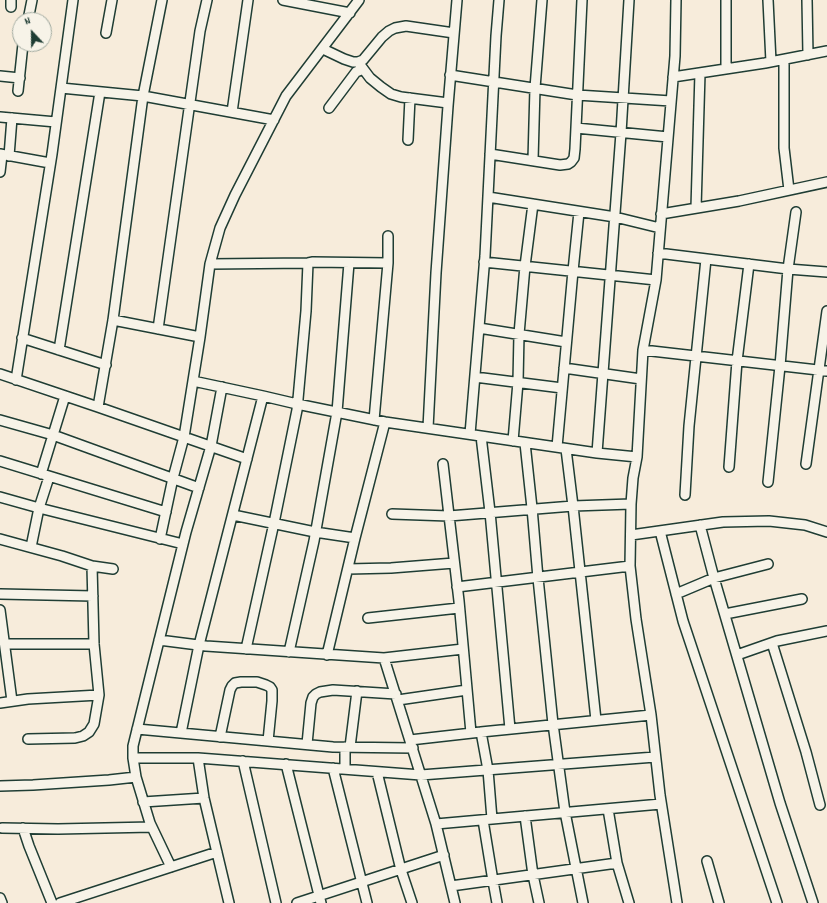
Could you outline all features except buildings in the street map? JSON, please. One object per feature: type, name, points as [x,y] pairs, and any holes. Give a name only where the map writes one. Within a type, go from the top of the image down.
[{"type":"street","points":[[30,12],[32,0]]},
{"type":"street","points":[[16,380],[50,163],[73,0]]},
{"type":"street","points":[[106,32],[112,0]]},
{"type":"street","points":[[98,407],[113,320],[143,96],[162,0]]},
{"type":"street","points":[[158,329],[200,31],[207,0]]},
{"type":"street","points":[[232,112],[248,0]]},
{"type":"street","points":[[283,0],[350,13]]},
{"type":"street","points":[[160,539],[173,478],[184,437],[210,264],[220,228],[235,195],[286,96],[359,0]]},
{"type":"street","points":[[428,428],[436,273],[450,75],[457,0]]},
{"type":"street","points":[[470,434],[484,262],[498,0]]},
{"type":"street","points":[[533,160],[535,88],[542,0]]},
{"type":"street","points":[[490,154],[560,165],[568,164],[574,158],[582,0]]},
{"type":"street","points":[[597,454],[624,98],[629,0]]},
{"type":"street","points":[[676,0],[675,56],[656,280],[643,350],[637,457],[633,478],[631,504],[630,566],[636,619],[651,715],[661,804],[676,903]]},
{"type":"street","points":[[726,0],[726,69]]},
{"type":"street","points":[[768,0],[771,62]]},
{"type":"street","points":[[807,0],[808,55]]},
{"type":"street","points":[[329,108],[356,72],[363,60],[382,37],[389,31],[406,26],[454,33]]},
{"type":"street","points":[[322,49],[360,66],[370,78],[391,94],[401,97],[448,103]]},
{"type":"street","points":[[673,77],[784,60],[827,51]]},
{"type":"street","points":[[18,91],[22,52]]},
{"type":"street","points":[[784,60],[784,148],[789,190]]},
{"type":"street","points":[[696,208],[700,73]]},
{"type":"street","points":[[450,75],[578,95],[671,101]]},
{"type":"street","points":[[0,76],[20,78]]},
{"type":"street","points":[[61,88],[143,96],[274,120]]},
{"type":"street","points":[[59,350],[100,92]]},
{"type":"street","points":[[408,140],[410,98]]},
{"type":"street","points":[[0,117],[56,122]]},
{"type":"street","points":[[0,172],[12,118]]},
{"type":"street","points":[[576,128],[668,137]]},
{"type":"street","points":[[4,155],[50,163]]},
{"type":"street","points":[[662,214],[739,201],[827,182]]},
{"type":"street","points":[[488,197],[615,217],[660,228]]},
{"type":"street","points":[[513,441],[518,382],[519,334],[525,266],[533,204]]},
{"type":"street","points":[[556,447],[579,212]]},
{"type":"street","points":[[768,482],[788,269],[796,212]]},
{"type":"street","points":[[374,420],[388,262],[388,236]]},
{"type":"street","points":[[658,253],[788,269],[827,272]]},
{"type":"street","points":[[685,495],[689,426],[706,259]]},
{"type":"street","points":[[210,264],[388,262]]},
{"type":"street","points":[[484,262],[656,280]]},
{"type":"street","points":[[246,649],[274,523],[297,404],[306,311],[308,263]]},
{"type":"street","points":[[289,652],[315,532],[337,412],[349,263]]},
{"type":"street","points":[[729,467],[737,361],[749,264]]},
{"type":"street","points":[[806,464],[823,371],[827,311]]},
{"type":"street","points":[[113,320],[200,337]]},
{"type":"street","points":[[479,328],[566,342]]},
{"type":"street","points":[[22,338],[106,365]]},
{"type":"street","points":[[643,350],[823,371]]},
{"type":"street","points":[[564,368],[641,379]]},
{"type":"street","points":[[0,374],[247,459]]},
{"type":"street","points":[[475,376],[562,388]]},
{"type":"street","points":[[193,381],[374,420],[597,454],[637,457]]},
{"type":"street","points":[[171,867],[152,827],[143,802],[136,777],[133,746],[183,544],[212,446],[222,387]]},
{"type":"street","points":[[31,547],[53,435],[65,396]]},
{"type":"street","points":[[181,733],[199,645],[263,396]]},
{"type":"street","points":[[0,420],[53,435],[199,488]]},
{"type":"street","points":[[327,655],[355,538],[386,422]]},
{"type":"street","points":[[481,436],[490,512],[510,729]]},
{"type":"street","points":[[524,443],[558,764],[565,812],[583,903]]},
{"type":"street","points":[[566,449],[574,506],[596,720]]},
{"type":"street","points":[[0,461],[166,512]]},
{"type":"street","points":[[443,464],[471,733]]},
{"type":"street","points":[[0,497],[183,544]]},
{"type":"street","points":[[392,514],[449,516],[532,508],[631,504]]},
{"type":"street","points":[[233,514],[315,532],[355,538]]},
{"type":"street","points":[[631,535],[723,522],[769,521],[805,525],[827,532]]},
{"type":"street","points":[[700,525],[736,655],[780,803],[813,903]]},
{"type":"street","points":[[660,531],[683,621],[777,903]]},
{"type":"street","points":[[0,538],[92,566],[113,569]]},
{"type":"street","points":[[348,569],[391,568],[454,563]]},
{"type":"street","points":[[676,594],[714,578],[768,564]]},
{"type":"street","points":[[28,739],[75,738],[83,736],[89,732],[94,724],[99,695],[94,644],[92,566]]},
{"type":"street","points":[[457,587],[630,566]]},
{"type":"street","points":[[0,594],[93,596]]},
{"type":"street","points":[[725,614],[802,599]]},
{"type":"street","points":[[368,618],[459,608]]},
{"type":"street","points":[[0,610],[12,701]]},
{"type":"street","points":[[736,655],[772,643],[827,631]]},
{"type":"street","points":[[159,640],[246,649],[384,658],[463,649]]},
{"type":"street","points":[[772,643],[806,752],[820,805]]},
{"type":"street","points":[[5,644],[94,644]]},
{"type":"street","points":[[384,658],[436,824],[455,903]]},
{"type":"street","points":[[220,737],[232,686],[235,683],[241,682],[257,682],[266,684],[272,690],[268,741]]},
{"type":"street","points":[[306,744],[311,703],[313,697],[320,692],[334,690],[357,691],[397,697],[466,690]]},
{"type":"street","points":[[345,769],[347,747],[357,691]]},
{"type":"street","points":[[0,703],[28,699],[99,695]]},
{"type":"street","points":[[137,729],[347,747],[411,744],[471,733],[651,715]]},
{"type":"street","points":[[482,732],[488,770],[488,819],[492,880],[497,903]]},
{"type":"street","points":[[133,758],[198,758],[421,775],[655,757]]},
{"type":"street","points":[[198,758],[204,798],[229,903]]},
{"type":"street","points":[[243,761],[276,903]]},
{"type":"street","points":[[286,764],[320,900]]},
{"type":"street","points":[[334,768],[367,903]]},
{"type":"street","points":[[377,772],[412,903]]},
{"type":"street","points":[[0,786],[109,780],[136,777]]},
{"type":"street","points":[[143,802],[204,798]]},
{"type":"street","points":[[436,824],[661,804]]},
{"type":"street","points":[[608,808],[617,863],[628,903]]},
{"type":"street","points":[[525,816],[533,875],[539,903]]},
{"type":"street","points":[[2,828],[152,827]]},
{"type":"street","points":[[23,828],[52,903]]},
{"type":"street","points":[[60,903],[217,852]]},
{"type":"street","points":[[297,903],[320,900],[362,882],[444,855]]},
{"type":"street","points":[[707,861],[719,903]]},
{"type":"street","points":[[451,886],[617,863]]},
{"type":"street","points":[[0,898],[2,903]]}]
